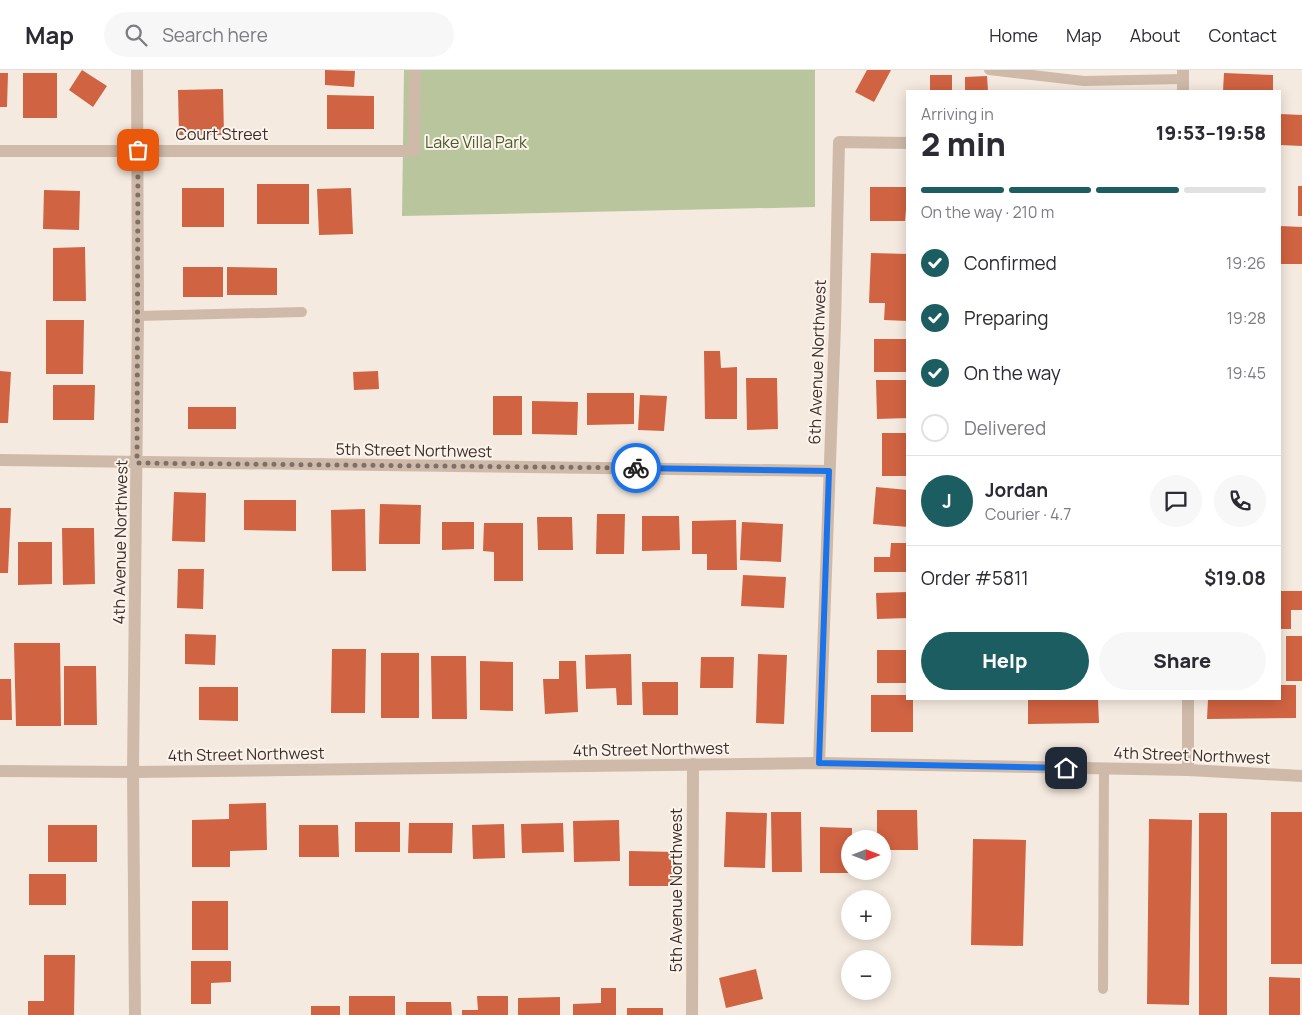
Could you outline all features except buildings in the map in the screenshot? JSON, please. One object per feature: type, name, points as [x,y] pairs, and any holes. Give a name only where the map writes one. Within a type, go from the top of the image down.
[{"type":"street","name":"4th Avenue Northwest","points":[[135,1015],[133,772],[138,316],[137,70]]},
{"type":"street","name":"Court Street","points":[[0,150],[414,151],[415,70]]},
{"type":"street","name":"6th Avenue Northwest","points":[[819,763],[835,325],[839,142],[906,143]]},
{"type":"street","name":"5th Street Northwest","points":[[0,460],[829,471]]},
{"type":"street","points":[[1188,700],[1188,770]]},
{"type":"street","name":"4th Street Northwest","points":[[0,771],[133,772],[819,763],[1188,770],[1302,776]]},
{"type":"street","name":"5th Avenue Northwest","points":[[692,1015],[693,764]]},
{"type":"lane","points":[[989,70],[1084,81],[1183,80]]},
{"type":"lane","points":[[138,316],[302,312]]},
{"type":"lane","points":[[1103,989],[1104,769]]},
{"type":"green space","name":"Lake Villa Park","points":[[404,70],[815,70],[815,207],[402,216]]},
{"type":"way so far","points":[[138,150],[137,463],[636,468]]},
{"type":"route","points":[[636,468],[829,471],[819,763],[1066,768]]}]
